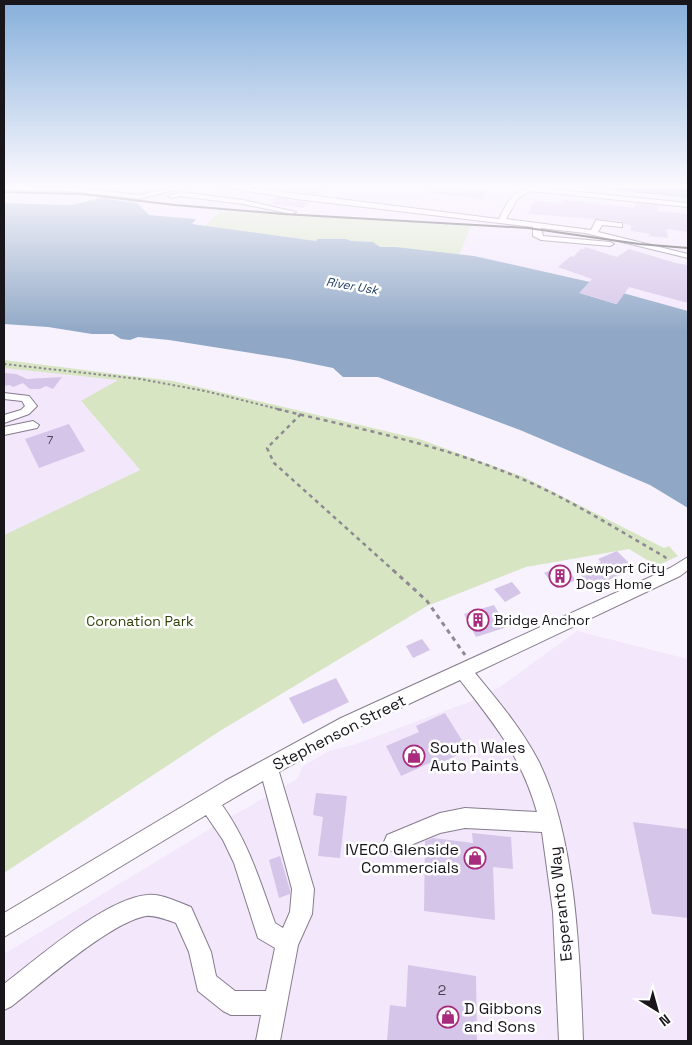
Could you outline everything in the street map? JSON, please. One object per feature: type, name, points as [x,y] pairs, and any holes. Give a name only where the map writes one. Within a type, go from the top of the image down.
[{"type":"street","points":[[536,235],[541,238],[619,245],[688,262]]},
{"type":"street","points":[[605,235],[688,256]]},
{"type":"street","points":[[4,396],[25,398],[31,406],[26,412],[4,419]]},
{"type":"street","points":[[4,431],[32,425]]},
{"type":"street","name":"Stephenson Street","points":[[4,926],[47,898],[209,802],[347,724],[682,568]]},
{"type":"street","name":"Esperanto Way","points":[[468,669],[518,743],[539,784],[558,856],[571,1041]]},
{"type":"street","points":[[268,1041],[287,943],[301,914],[303,889],[269,768]]},
{"type":"street","points":[[209,802],[230,833],[242,860],[266,930],[287,943]]},
{"type":"street","points":[[394,842],[440,823],[465,818],[549,822]]},
{"type":"street","points":[[4,998],[76,943],[124,911],[148,905],[183,915],[192,930],[200,952],[206,983],[231,1003],[274,1003]]},
{"type":"path","points":[[4,364],[140,379],[206,391],[422,444],[522,479],[581,509],[682,568]]},
{"type":"path","points":[[301,414],[267,448],[274,463],[426,601],[468,669]]},
{"type":"shaded area","points":[[270,235],[688,235],[688,311],[623,293],[616,304],[580,293],[589,282],[474,256]]},
{"type":"shaded area","points":[[4,368],[119,380],[81,402],[140,470],[4,535]]},
{"type":"shaded area","points":[[577,631],[688,659],[688,1041],[4,1041],[4,954],[213,827],[297,779],[303,766],[329,751],[353,745],[469,702],[500,687]]},
{"type":"green space","points":[[270,235],[467,235],[459,255],[396,247],[380,247],[373,242],[316,241]]},
{"type":"green space","name":"Coronation Park","points":[[4,360],[173,381],[419,439],[524,477],[664,548],[669,546],[678,556],[657,566],[629,549],[526,567],[427,606],[220,731],[4,873],[4,535],[140,470],[81,401],[118,380],[4,368]]},
{"type":"water","name":"River Usk","points":[[4,235],[271,235],[316,241],[318,239],[346,239],[373,242],[380,247],[396,247],[474,256],[590,282],[580,293],[616,304],[623,293],[688,311],[688,508],[650,485],[520,430],[378,377],[343,377],[333,368],[169,340],[138,337],[130,340],[121,339],[113,334],[92,334],[48,327],[4,324]]},
{"type":"building","points":[[668,235],[668,238],[648,236]]},
{"type":"building","points":[[585,247],[617,257],[629,249],[688,265],[688,303],[629,287],[617,304],[579,293],[592,279],[558,267]]},
{"type":"building","points":[[4,373],[16,374],[27,379],[62,377],[53,389],[46,386],[40,389],[30,389],[23,383],[13,387],[10,385],[4,386]]},
{"type":"building","points":[[69,424],[85,451],[39,468],[25,439]]},
{"type":"building","points":[[617,551],[635,569],[592,587],[578,572],[601,562],[598,559]]},
{"type":"building","name":"Newport City Dogs Home","points":[[563,565],[576,580],[557,588],[544,573]]},
{"type":"building","points":[[512,582],[521,593],[505,602],[494,589]]},
{"type":"building","name":"Bridge Anchor","points":[[494,605],[507,627],[476,637],[464,614]]},
{"type":"building","points":[[422,639],[430,650],[413,658],[406,646]]},
{"type":"building","points":[[336,678],[349,702],[303,724],[289,698]]},
{"type":"building","points":[[445,713],[468,750],[437,765],[434,761],[401,776],[386,746],[419,732],[416,726]]},
{"type":"building","points":[[316,793],[347,796],[340,858],[318,856],[323,817],[313,815]]},
{"type":"building","points":[[633,822],[688,829],[688,918],[652,914]]},
{"type":"building","points":[[472,833],[511,837],[513,869],[493,867],[495,920],[424,911],[425,841],[433,838],[473,843]]},
{"type":"building","points":[[280,856],[290,894],[279,898],[269,860]]},
{"type":"building","points":[[408,965],[476,976],[477,1041],[387,1041],[390,1005],[406,1007]]},
{"type":"railway","points":[[575,235],[639,244],[688,248]]},
{"type":"place","name":"Newport City Dogs Home","points":[[560,576]]},
{"type":"place","name":"Bridge Anchor","points":[[478,620]]},
{"type":"place","name":"South Wales Auto Paints","points":[[414,756]]},
{"type":"place","name":"IVECO Glenside Commercials","points":[[475,858]]},
{"type":"place","name":"D Gibbons and Sons","points":[[448,1017]]}]
